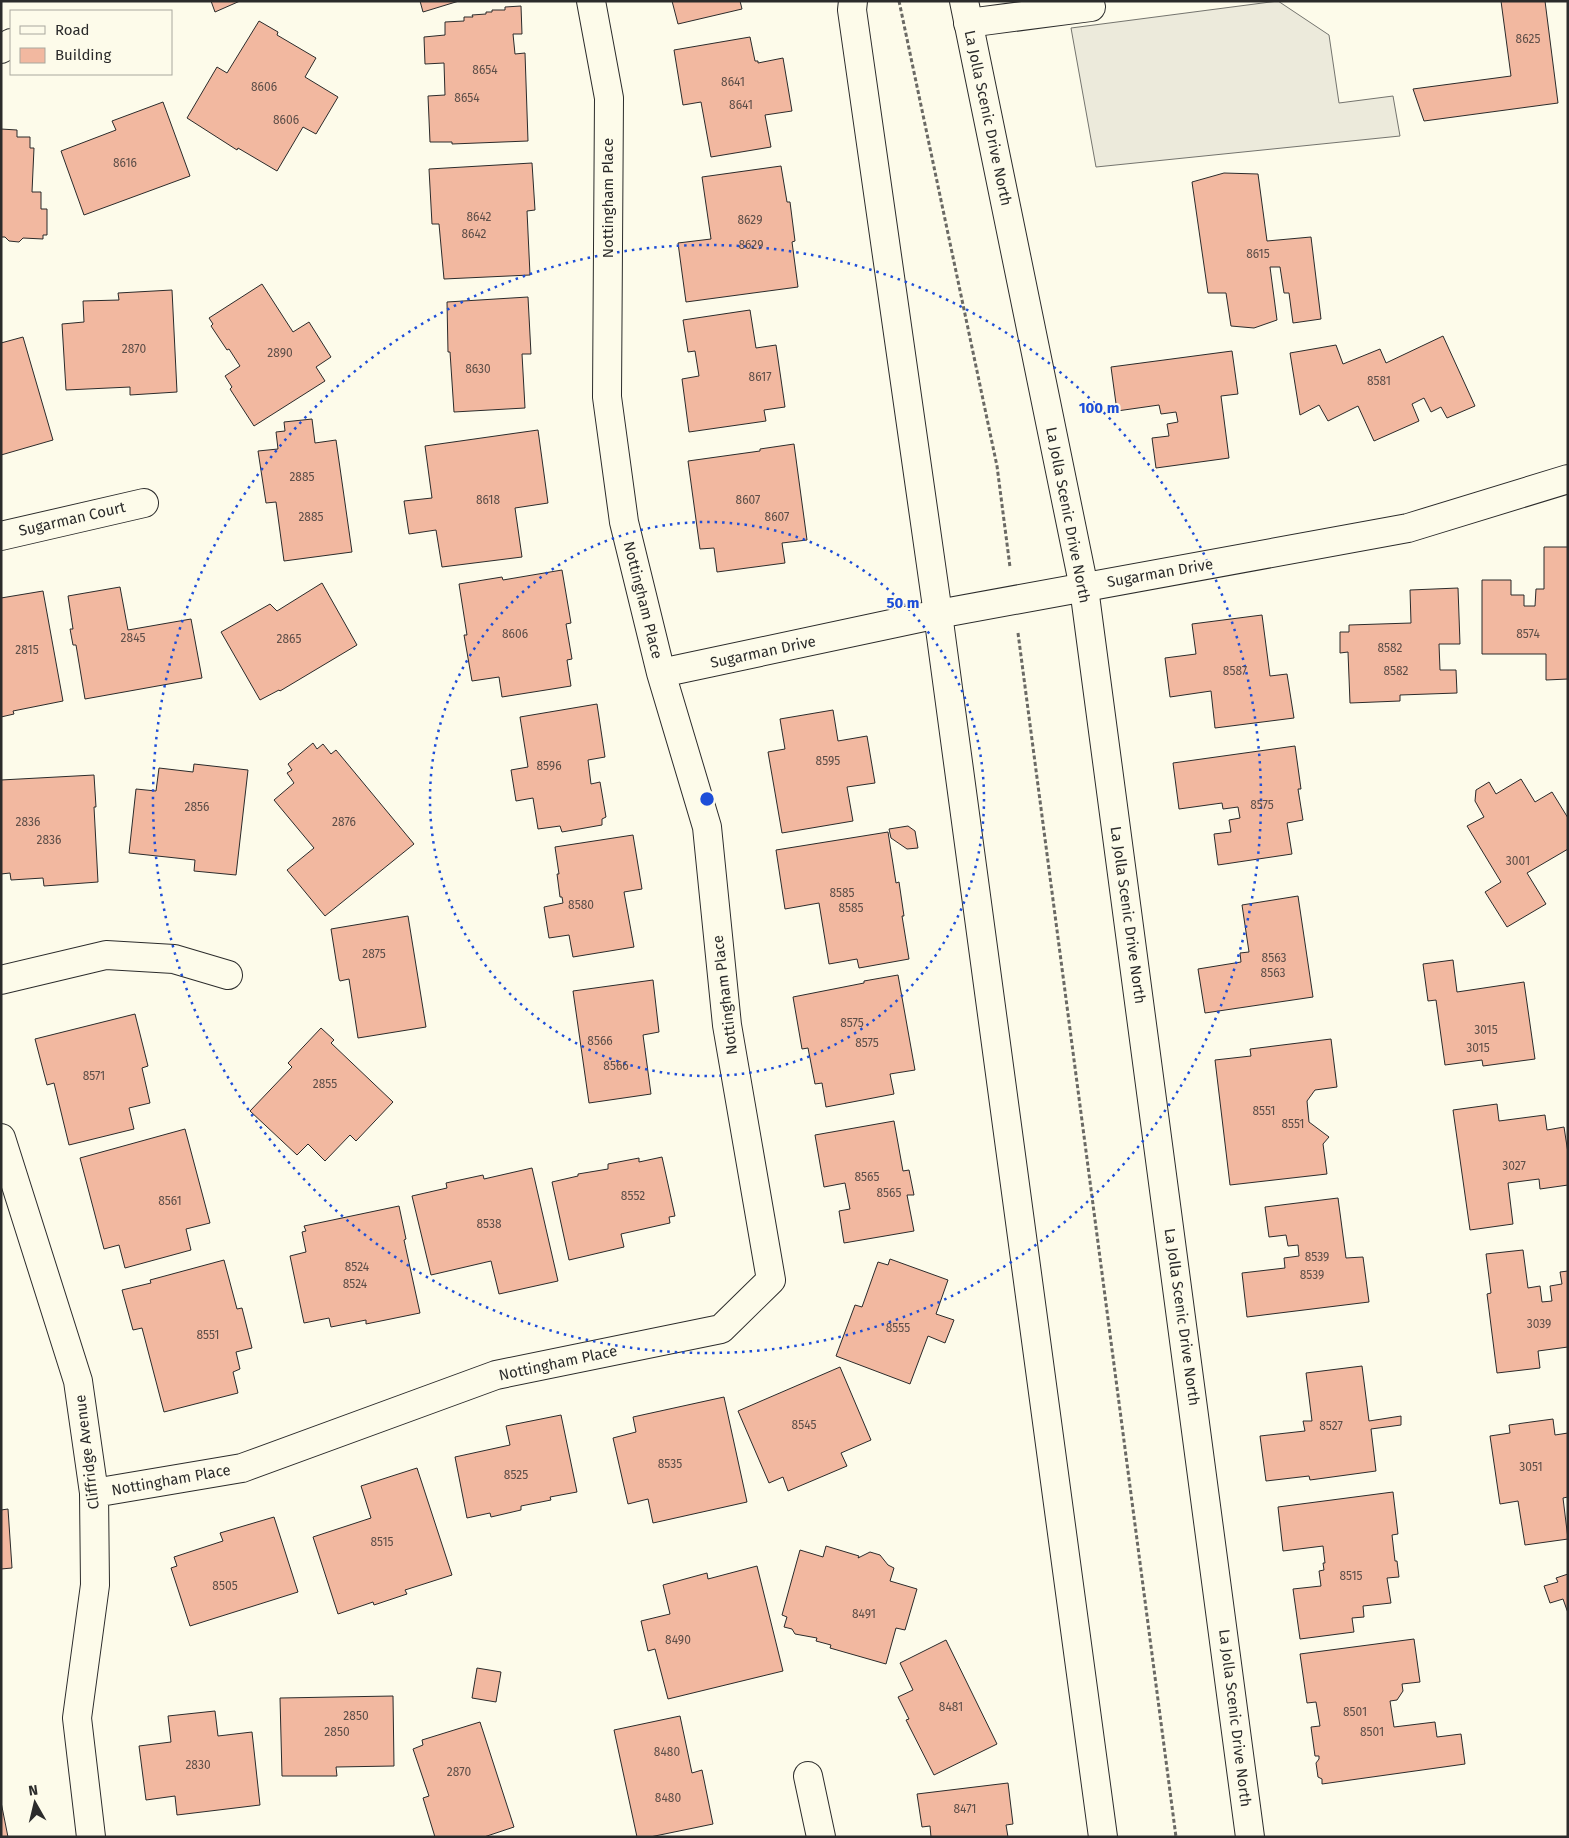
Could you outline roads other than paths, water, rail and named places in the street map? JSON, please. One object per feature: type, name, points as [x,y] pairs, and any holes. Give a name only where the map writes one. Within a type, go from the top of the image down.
[{"type":"street","name":"Nottingham Place","points":[[94,1493],[242,1468],[496,1375],[721,1329],[770,1280],[727,1025],[707,827],[661,673],[624,522],[607,397],[609,98],[591,1]]},
{"type":"street","points":[[852,1],[854,29],[938,614],[1102,1837]]},
{"type":"street","points":[[966,12],[1091,7]]},
{"type":"street","name":"La Jolla Scenic Drive North","points":[[966,12],[1084,588],[1250,1837]]},
{"type":"street","name":"Sugarman Drive","points":[[661,673],[938,614],[1408,528],[1568,480]]},
{"type":"street","name":"Sugarman Court","points":[[1,536],[144,503]]},
{"type":"street","points":[[1,980],[106,954],[174,959],[228,975]]},
{"type":"street","name":"Cliffridge Avenue","points":[[1,1138],[78,1382],[94,1493],[95,1585],[77,1718],[91,1837]]},
{"type":"street","points":[[808,1776],[821,1837]]}]
